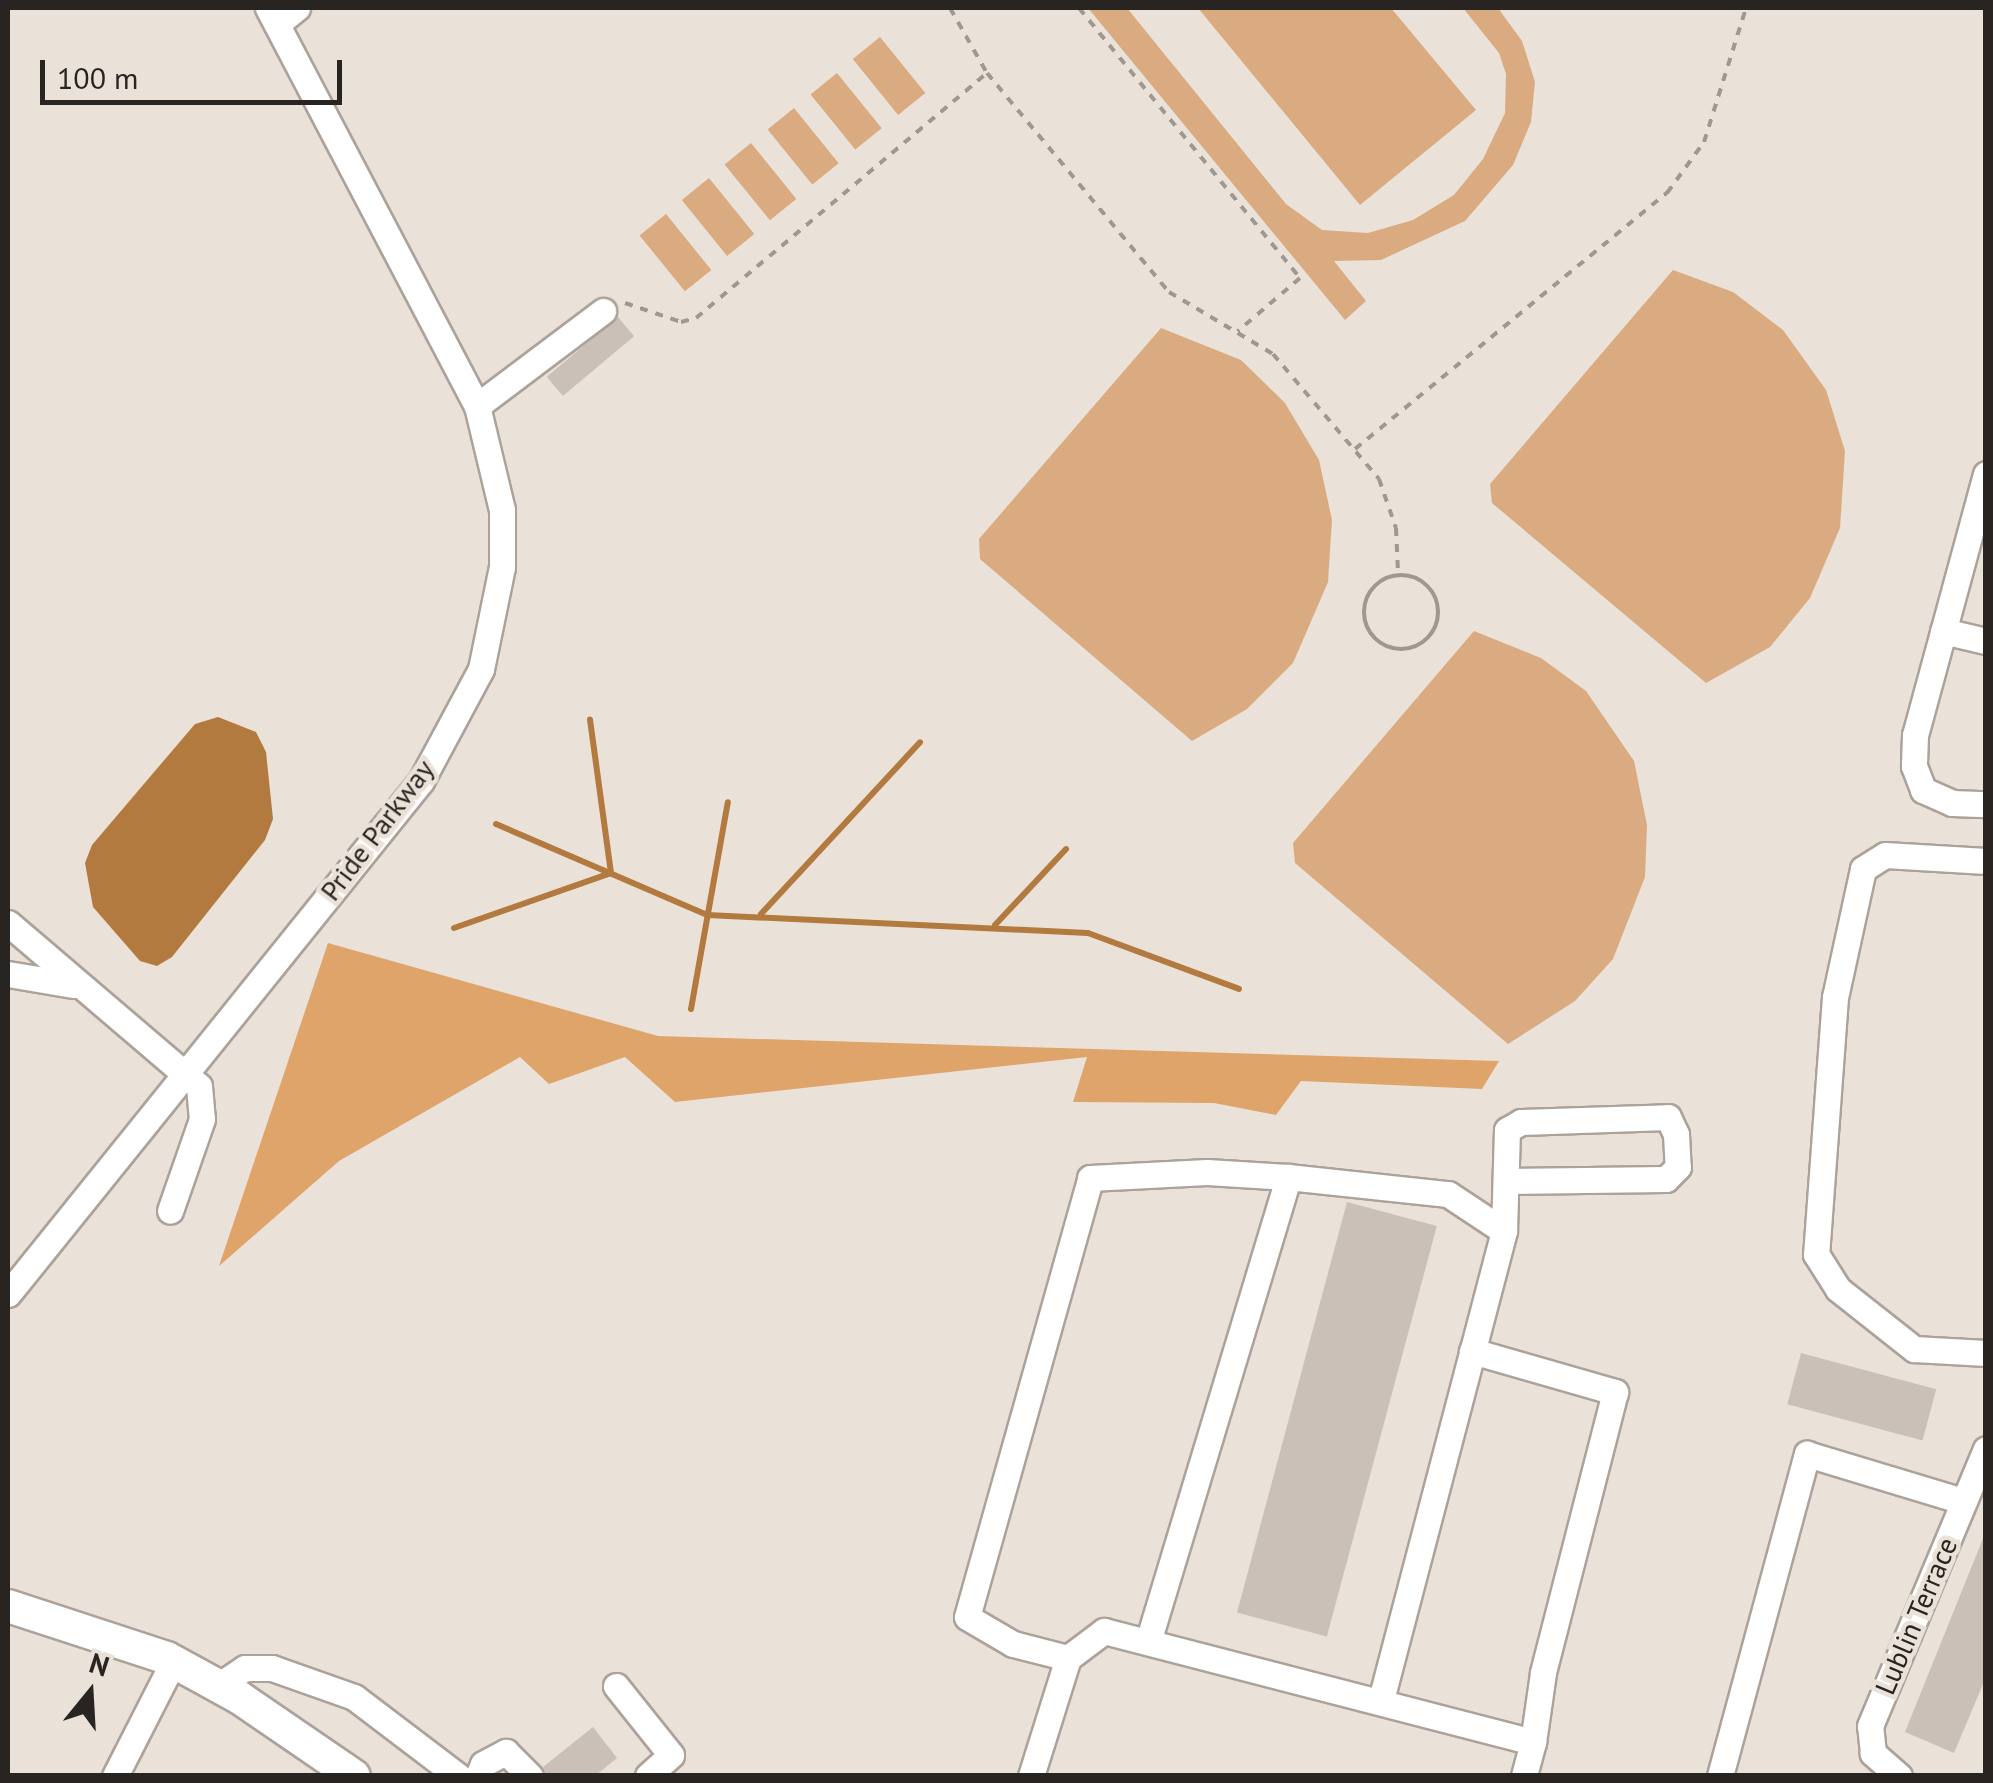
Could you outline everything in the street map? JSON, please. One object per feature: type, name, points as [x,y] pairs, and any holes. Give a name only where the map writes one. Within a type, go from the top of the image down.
[{"type":"main road","points":[[8,1606],[172,1662],[218,1686],[354,1776]]},
{"type":"street","name":"Pride Parkway","points":[[8,1294],[420,781],[481,670],[502,548],[496,480],[477,406],[281,13]]},
{"type":"street","points":[[477,406],[602,311]]},
{"type":"street","points":[[1986,474],[1914,735],[1914,766],[1923,790],[1952,802],[1986,804]]},
{"type":"street","points":[[1943,631],[1986,641]]},
{"type":"street","points":[[1986,861],[1885,855],[1864,869],[1836,997],[1816,1254],[1838,1289],[1914,1348],[1986,1353]]},
{"type":"street","points":[[8,923],[56,959],[74,985],[185,1070],[198,1086],[202,1119],[170,1211]]},
{"type":"street","points":[[8,974],[74,985]]},
{"type":"street","points":[[1380,1702],[1504,1231],[1507,1130],[1521,1122],[1668,1118],[1676,1134],[1678,1167],[1666,1179],[1506,1181]]},
{"type":"street","points":[[1068,1658],[1013,1644],[967,1617],[1090,1178],[1207,1172],[1448,1194],[1504,1231]]},
{"type":"street","points":[[1148,1642],[1288,1177]]},
{"type":"street","points":[[1472,1351],[1615,1392],[1543,1673],[1524,1776]]},
{"type":"street","name":"Lublin Terrace","points":[[1899,1776],[1873,1753],[1870,1726],[1986,1450]]},
{"type":"street","points":[[1720,1776],[1807,1454],[1964,1502]]},
{"type":"street","points":[[1032,1776],[1068,1658],[1104,1631],[1533,1742]]},
{"type":"street","points":[[115,1776],[172,1662]]},
{"type":"street","points":[[218,1686],[245,1668],[272,1668],[354,1697],[458,1776]]},
{"type":"street","points":[[616,1686],[671,1755],[648,1776]]},
{"type":"street","points":[[478,1776],[483,1764],[506,1752],[530,1776]]},
{"type":"path","points":[[950,8],[988,73],[1169,292],[1273,354],[1355,449],[1390,501],[1398,572]]},
{"type":"path","points":[[1079,8],[1300,278],[1238,331]]},
{"type":"path","points":[[1355,449],[1666,193],[1704,142],[1746,8]]},
{"type":"path","points":[[602,311],[620,302],[680,322],[696,318],[988,73]]},
{"type":"path","points":[[1398,572],[1428,587],[1439,614],[1424,640],[1398,651],[1374,640],[1363,614],[1372,590],[1398,572]]},
{"type":"shaded area","points":[[1088,8],[1127,8],[1286,204],[1322,230],[1368,233],[1413,220],[1454,195],[1483,159],[1505,113],[1506,74],[1499,53],[1463,8],[1498,8],[1522,41],[1535,82],[1531,122],[1513,165],[1465,221],[1381,260],[1334,261],[1366,301],[1345,320]]},
{"type":"shaded area","points":[[1198,8],[1391,8],[1476,110],[1360,205]]},
{"type":"shaded area","points":[[880,37],[925,93],[898,115],[853,59]]},
{"type":"shaded area","points":[[837,73],[882,128],[855,150],[811,94]]},
{"type":"shaded area","points":[[794,108],[839,163],[812,185],[768,129]]},
{"type":"shaded area","points":[[751,143],[796,199],[770,220],[725,164]]},
{"type":"shaded area","points":[[709,178],[754,234],[727,256],[682,200]]},
{"type":"shaded area","points":[[666,214],[711,270],[685,291],[640,235]]},
{"type":"shaded area","points":[[1673,270],[1733,292],[1783,330],[1826,390],[1845,451],[1840,528],[1810,598],[1770,647],[1706,683],[1492,503],[1490,484]]},
{"type":"shaded area","points":[[1161,328],[1241,360],[1285,403],[1319,460],[1332,520],[1328,582],[1293,663],[1247,709],[1192,741],[980,559],[979,539]]},
{"type":"shaded area","points":[[1474,631],[1541,658],[1586,691],[1634,761],[1647,825],[1645,877],[1613,959],[1575,1001],[1508,1044],[1295,863],[1293,843]]},
{"type":"shaded area","points":[[218,717],[256,732],[266,752],[273,819],[265,840],[172,957],[157,966],[140,961],[93,907],[85,863],[92,845],[195,724]]},
{"type":"shaded area","points":[[328,943],[658,1036],[1499,1061],[1482,1089],[1301,1081],[1276,1115],[1214,1103],[1073,1102],[1087,1057],[675,1102],[625,1057],[549,1084],[520,1057],[339,1161],[219,1266]]},
{"type":"building","points":[[618,317],[634,336],[563,396],[547,377]]},
{"type":"building","points":[[1347,1202],[1437,1226],[1327,1637],[1237,1613]]},
{"type":"building","points":[[1801,1353],[1936,1389],[1923,1440],[1787,1404]]},
{"type":"building","points":[[1986,1531],[1986,1677],[1954,1753],[1905,1732]]},
{"type":"building","points":[[593,1727],[617,1758],[595,1776],[546,1776],[543,1767]]},
{"type":"waterway","points":[[454,928],[611,873],[590,719]]},
{"type":"waterway","points":[[761,914],[920,742]]},
{"type":"waterway","points":[[691,1009],[728,802]]},
{"type":"waterway","points":[[496,824],[707,915],[1088,933],[1239,989]]},
{"type":"waterway","points":[[995,925],[1066,849]]}]
